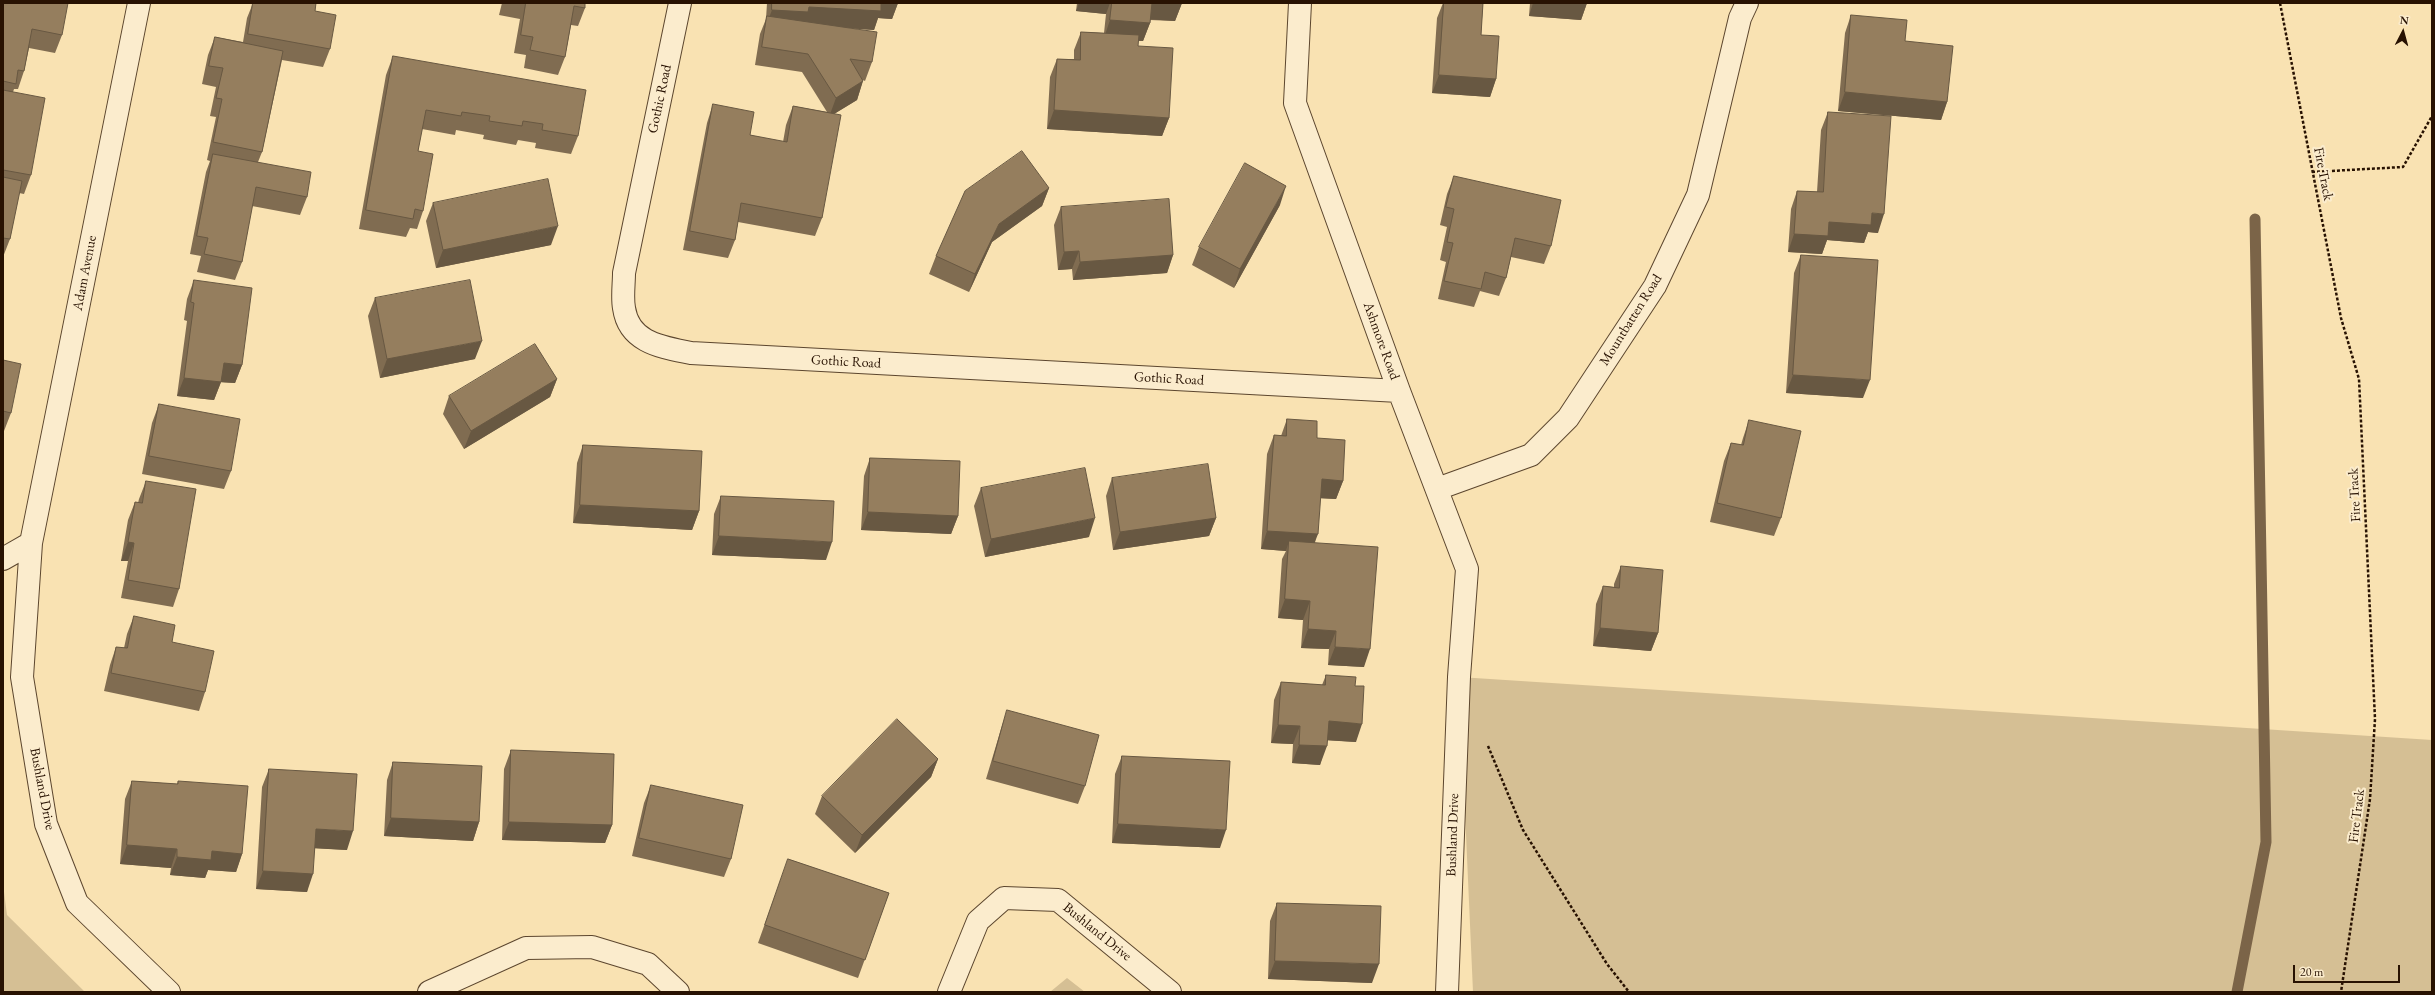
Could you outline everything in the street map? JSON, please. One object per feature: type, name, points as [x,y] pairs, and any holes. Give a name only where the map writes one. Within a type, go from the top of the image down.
[{"type":"street","name":"Adam Avenue","points":[[30,543],[139,3]]},
{"type":"street","name":"Gothic Road","points":[[680,3],[624,273],[624,308],[632,329],[650,344],[691,354],[1399,391]]},
{"type":"street","name":"Ashmore Road","points":[[1300,3],[1295,103],[1399,391],[1466,569],[1459,677]]},
{"type":"street","name":"Mountbatten Road","points":[[1436,489],[1531,455],[1568,418],[1655,286],[1698,195],[1740,18],[1747,3]]},
{"type":"street","points":[[3,559],[30,543]]},
{"type":"street","name":"Bushland Drive","points":[[30,543],[22,677],[46,824],[77,903],[170,992]]},
{"type":"street","name":"Bushland Drive","points":[[1447,992],[1459,677]]},
{"type":"street","name":"Bushland Drive","points":[[949,992],[978,921],[1004,898],[1058,900],[1170,992]]},
{"type":"street","points":[[429,992],[526,948],[592,947],[648,964],[678,992]]},
{"type":"path","name":"Fire Track","points":[[2280,3],[2341,318],[2359,379],[2375,719],[2370,799],[2341,992]]},
{"type":"path","points":[[2312,172],[2403,167],[2432,116]]},
{"type":"path","points":[[1486,743],[1523,830],[1607,964],[1629,992]]},
{"type":"shaded area","points":[[1459,677],[2432,740],[2432,992],[1473,992]]},
{"type":"shaded area","points":[[3,884],[7,915],[85,992],[3,992]]},
{"type":"shaded area","points":[[1067,978],[1085,992],[1050,992]]},
{"type":"building","points":[[3,3],[68,3],[62,35],[32,29],[24,71],[18,70],[16,84],[3,81]]},
{"type":"building","points":[[253,3],[316,3],[315,11],[336,15],[330,49],[248,34]]},
{"type":"building","points":[[526,3],[585,3],[585,8],[574,6],[565,57],[530,50],[533,37],[521,35]]},
{"type":"building","points":[[772,3],[881,3],[881,11],[809,7],[808,12],[772,10]]},
{"type":"building","points":[[1112,3],[1152,3],[1150,23],[1110,20]]},
{"type":"building","points":[[1444,3],[1483,3],[1481,35],[1499,36],[1496,79],[1439,75]]},
{"type":"building","points":[[1851,15],[1907,20],[1905,41],[1953,46],[1947,102],[1845,92]]},
{"type":"building","points":[[767,16],[877,32],[872,62],[850,59],[863,81],[836,98],[808,54],[762,47]]},
{"type":"building","points":[[1081,32],[1139,35],[1138,46],[1173,48],[1169,118],[1054,110],[1057,59],[1080,60]]},
{"type":"building","points":[[215,37],[283,51],[262,152],[213,142],[222,99],[216,98],[223,68],[209,66]]},
{"type":"building","points":[[393,56],[586,90],[578,136],[542,130],[543,124],[523,121],[522,126],[489,121],[490,116],[462,112],[461,116],[426,110],[418,151],[433,154],[423,211],[415,209],[413,219],[366,210]]},
{"type":"building","points":[[3,90],[45,98],[31,175],[3,170]]},
{"type":"building","points":[[713,104],[754,112],[750,135],[787,142],[793,106],[841,115],[822,218],[741,203],[735,240],[690,231]]},
{"type":"building","points":[[1828,112],[1891,116],[1884,214],[1872,213],[1871,225],[1829,222],[1828,236],[1794,234],[1797,191],[1823,192]]},
{"type":"building","points":[[1022,151],[1049,188],[999,224],[975,274],[936,256],[965,191]]},
{"type":"building","points":[[213,154],[311,172],[307,197],[256,187],[242,262],[204,254],[208,238],[197,236]]},
{"type":"building","points":[[1245,163],[1286,186],[1240,269],[1199,247]]},
{"type":"building","points":[[1454,176],[1561,200],[1551,246],[1515,238],[1506,278],[1485,272],[1481,289],[1444,281],[1453,243],[1447,242],[1454,209],[1446,207]]},
{"type":"building","points":[[3,177],[22,181],[10,239],[3,238]]},
{"type":"building","points":[[548,179],[558,226],[443,250],[433,203]]},
{"type":"building","points":[[1169,199],[1173,255],[1080,262],[1079,251],[1064,252],[1061,207]]},
{"type":"building","points":[[1801,255],[1878,260],[1870,380],[1793,375]]},
{"type":"building","points":[[194,280],[252,288],[242,365],[224,363],[221,382],[184,378],[194,303],[191,302]]},
{"type":"building","points":[[470,280],[482,341],[387,359],[375,298]]},
{"type":"building","points":[[535,344],[557,379],[471,431],[449,396]]},
{"type":"building","points":[[3,360],[21,364],[11,413],[3,411]]},
{"type":"building","points":[[159,404],[240,419],[231,471],[149,456]]},
{"type":"building","points":[[1287,419],[1317,421],[1317,438],[1345,440],[1343,481],[1322,479],[1318,534],[1267,531],[1274,435],[1286,436]]},
{"type":"building","points":[[1749,420],[1801,431],[1781,518],[1717,503],[1731,443],[1743,445]]},
{"type":"building","points":[[583,445],[702,451],[699,511],[580,505]]},
{"type":"building","points":[[870,458],[960,461],[958,516],[868,512]]},
{"type":"building","points":[[1208,464],[1216,518],[1120,532],[1112,478]]},
{"type":"building","points":[[1085,468],[1095,518],[991,539],[981,488]]},
{"type":"building","points":[[146,481],[196,489],[179,589],[128,580],[134,543],[128,542],[135,502],[142,503]]},
{"type":"building","points":[[721,496],[834,501],[832,542],[719,536]]},
{"type":"building","points":[[1289,541],[1378,547],[1370,649],[1335,647],[1336,631],[1308,629],[1310,601],[1285,599]]},
{"type":"building","points":[[1621,566],[1663,570],[1658,633],[1600,628],[1603,586],[1619,588]]},
{"type":"building","points":[[134,616],[175,625],[172,642],[214,651],[205,692],[111,673],[116,647],[127,648]]},
{"type":"building","points":[[1326,675],[1356,677],[1355,686],[1364,686],[1362,724],[1329,721],[1327,746],[1299,745],[1300,726],[1278,725],[1281,682],[1325,685]]},
{"type":"building","points":[[1007,710],[1099,735],[1085,786],[993,761]]},
{"type":"building","points":[[897,719],[938,759],[862,835],[822,796]]},
{"type":"building","points":[[511,750],[614,754],[612,825],[509,822]]},
{"type":"building","points":[[1122,756],[1230,761],[1226,830],[1118,824]]},
{"type":"building","points":[[393,762],[482,766],[479,822],[391,818]]},
{"type":"building","points":[[269,769],[357,774],[353,831],[316,829],[313,874],[263,871]]},
{"type":"building","points":[[132,781],[178,784],[178,781],[248,786],[242,854],[212,851],[211,860],[177,857],[177,849],[127,845]]},
{"type":"building","points":[[651,785],[743,805],[731,859],[639,838]]},
{"type":"building","points":[[788,859],[889,893],[865,960],[765,925]]},
{"type":"building","points":[[1277,903],[1381,906],[1379,964],[1275,961]]},
{"type":"waterway","points":[[2237,992],[2266,842],[2255,219]]}]
